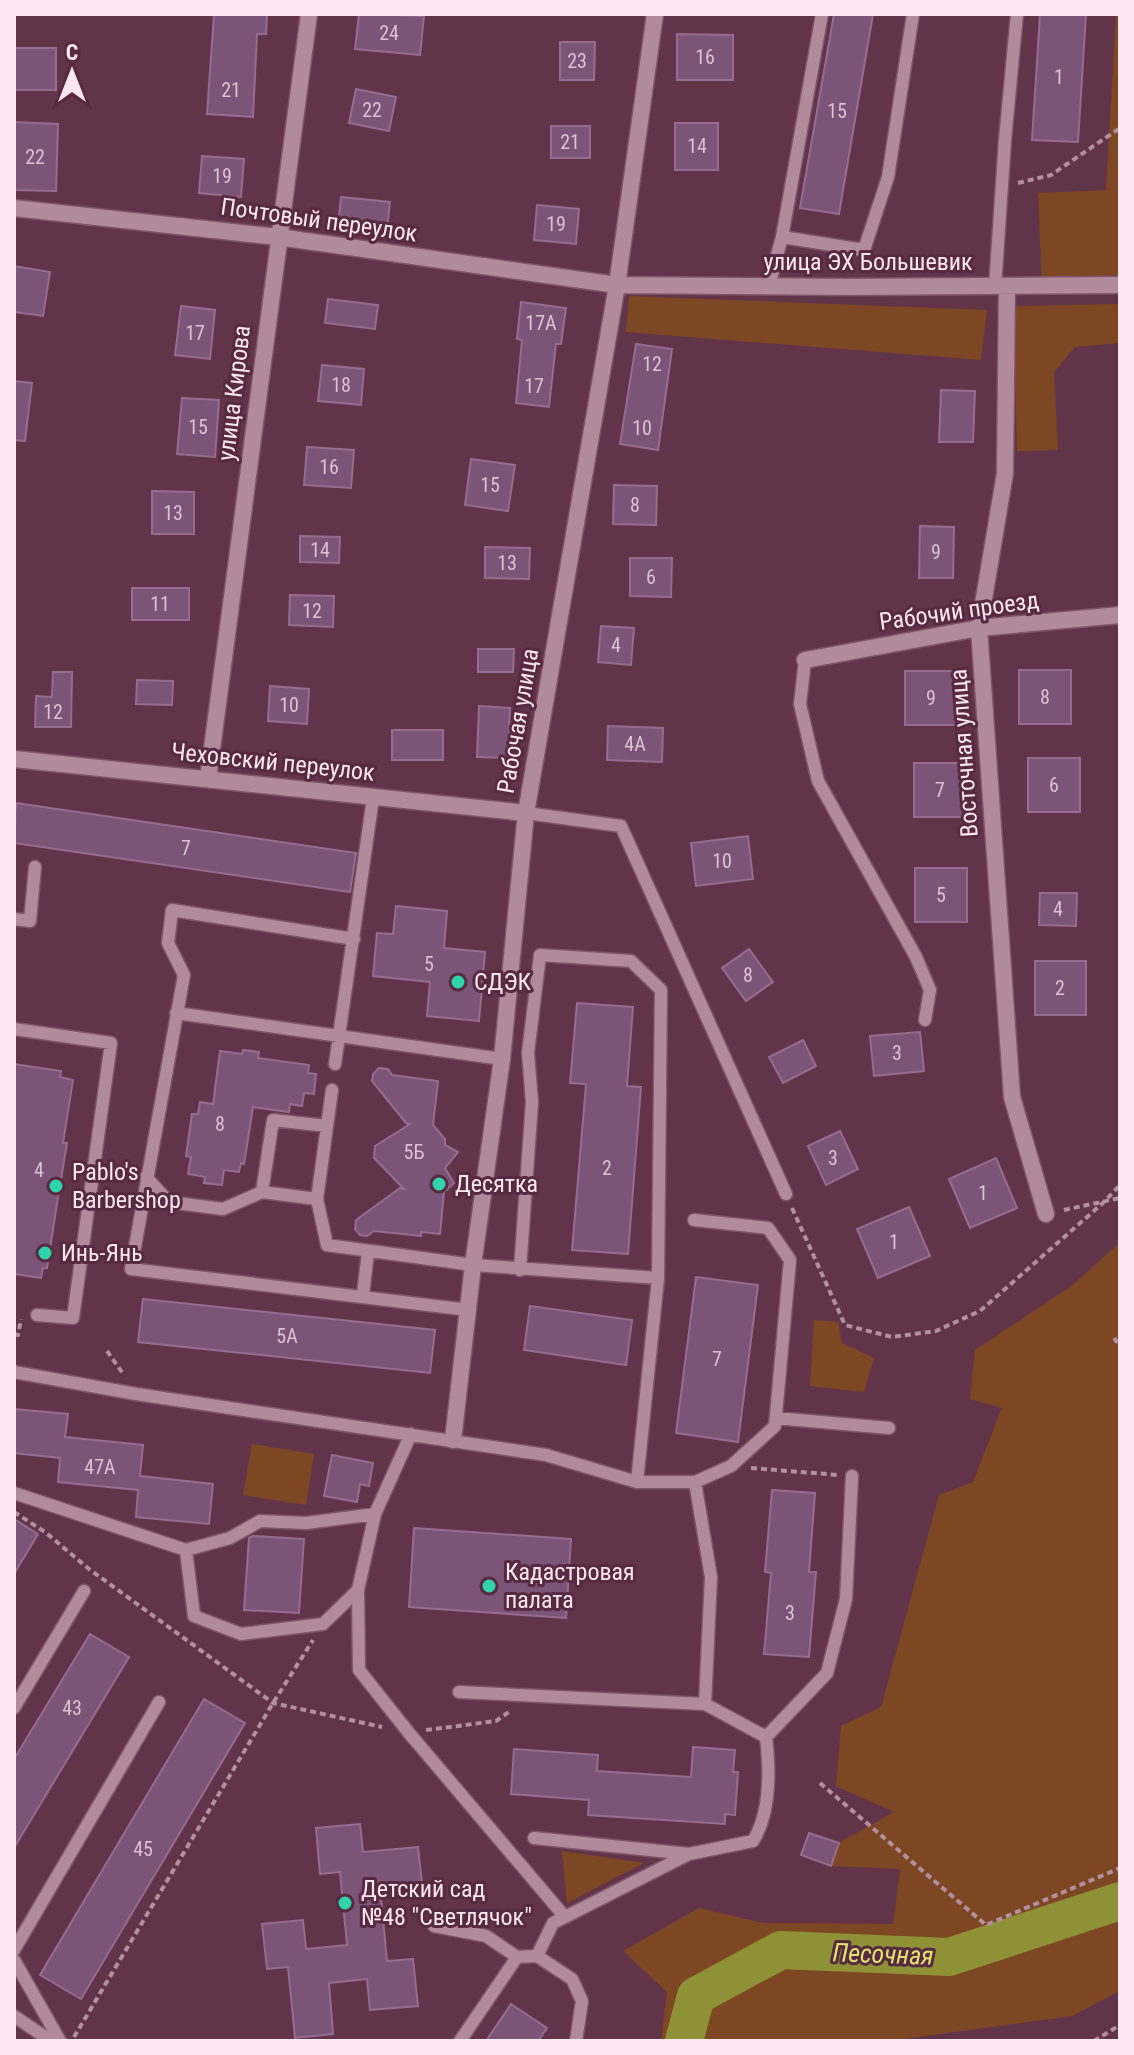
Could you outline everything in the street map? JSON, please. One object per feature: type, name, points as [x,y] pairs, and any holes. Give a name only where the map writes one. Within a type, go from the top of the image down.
[{"type":"street","name":"улица Кирова","points":[[208,779],[309,14]]},
{"type":"street","name":"Рабочая улица","points":[[453,1440],[473,1265],[502,1059],[526,813],[617,285],[655,14]]},
{"type":"street","name":"Почтовый переулок","points":[[14,208],[278,237],[617,285]]},
{"type":"street","name":"улица ЭХ Большевик","points":[[617,285],[1120,285]]},
{"type":"street","name":"Восточная улица","points":[[1001,287],[1005,473],[979,628],[1012,1097],[1046,1214]]},
{"type":"street","name":"Рабочий проезд","points":[[805,660],[979,628],[1120,615]]},
{"type":"street","name":"Чеховский переулок","points":[[14,759],[526,813]]},
{"type":"lane","points":[[769,286],[782,237],[822,14]]},
{"type":"lane","points":[[782,237],[864,250],[888,177],[913,14]]},
{"type":"lane","name":"Восточная улица","points":[[1001,287],[1002,185],[1017,14]]},
{"type":"lane","points":[[805,660],[800,704],[818,781],[916,957],[930,990],[925,1020]]},
{"type":"lane","points":[[335,1064],[373,798]]},
{"type":"lane","points":[[526,813],[621,826],[786,1194]]},
{"type":"lane","points":[[14,919],[30,921],[35,867]]},
{"type":"lane","points":[[354,939],[172,910],[168,943],[184,975],[131,1269],[469,1310]]},
{"type":"lane","points":[[520,1270],[532,1102],[528,1053],[540,955],[631,961],[661,990],[658,1278],[637,1482]]},
{"type":"lane","points":[[176,1013],[502,1059]]},
{"type":"lane","points":[[14,1029],[111,1043],[73,1318],[37,1315]]},
{"type":"lane","points":[[332,1090],[317,1199],[327,1245],[520,1270],[658,1278]]},
{"type":"lane","points":[[262,1192],[273,1120],[327,1126]]},
{"type":"lane","points":[[146,1177],[169,1202],[209,1208],[223,1209],[262,1192],[317,1199]]},
{"type":"lane","points":[[14,1372],[136,1394],[546,1455],[637,1482],[695,1482],[731,1466],[775,1426],[790,1260],[768,1228],[694,1220]]},
{"type":"lane","points":[[363,1295],[368,1251]]},
{"type":"lane","points":[[776,1418],[889,1428]]},
{"type":"lane","points":[[411,1434],[375,1514],[358,1590],[359,1670],[565,1917]]},
{"type":"lane","points":[[766,1737],[827,1673],[846,1599],[852,1476]]},
{"type":"lane","points":[[695,1482],[711,1577],[705,1704]]},
{"type":"lane","points":[[14,1493],[186,1550],[230,1538],[260,1521],[306,1523],[375,1514]]},
{"type":"lane","points":[[186,1550],[194,1616],[241,1634],[323,1624],[358,1590]]},
{"type":"lane","points":[[14,1708],[84,1591]]},
{"type":"lane","points":[[459,1692],[705,1704],[766,1737]]},
{"type":"lane","points":[[14,1950],[159,1702]]},
{"type":"lane","points":[[537,1956],[553,1923],[689,1854],[753,1841],[763,1825],[770,1765],[766,1737]]},
{"type":"lane","points":[[534,1838],[689,1854]]},
{"type":"lane","points":[[434,1926],[486,1936],[517,1957],[537,1956],[572,1979],[582,2001],[576,2041]]},
{"type":"lane","points":[[460,2041],[517,1957]]},
{"type":"lane","points":[[14,1960],[60,2041]]},
{"type":"lane","points":[[14,2016],[51,2041]]},
{"type":"path","points":[[1002,185],[1025,183],[1051,175],[1120,128]]},
{"type":"path","points":[[786,1194],[845,1325],[892,1337],[936,1331],[980,1311],[1120,1185]]},
{"type":"path","points":[[1046,1214],[1120,1198]]},
{"type":"path","points":[[1114,1338],[1120,1346]]},
{"type":"path","points":[[731,1466],[852,1476]]},
{"type":"path","points":[[14,1512],[273,1703],[409,1733],[496,1721],[530,1696]]},
{"type":"path","points":[[71,2041],[323,1624]]},
{"type":"path","points":[[820,1783],[986,1925],[1120,1868]]},
{"type":"path","points":[[1094,2041],[1120,2025]]},
{"type":"shaded area","points":[[1116,14],[1120,14],[1120,285],[1042,287],[1038,193],[1106,190]]},
{"type":"shaded area","points":[[629,296],[987,310],[981,360],[626,332]]},
{"type":"shaded area","points":[[1120,304],[1120,343],[1075,347],[1054,372],[1058,450],[1017,451],[1013,306]]},
{"type":"shaded area","points":[[1120,1242],[1120,1991],[1072,2016],[889,2041],[661,2041],[667,1992],[623,1951],[699,1908],[763,1923],[893,1924],[900,1869],[831,1866],[839,1843],[894,1812],[836,1786],[841,1726],[881,1707],[939,1495],[973,1482],[1002,1408],[970,1399],[975,1350],[1073,1285]]},
{"type":"shaded area","points":[[814,1320],[838,1322],[842,1343],[874,1358],[864,1392],[810,1386]]},
{"type":"shaded area","points":[[252,1444],[314,1454],[306,1505],[243,1495]]},
{"type":"shaded area","points":[[562,1851],[644,1863],[567,1903]]},
{"type":"building","points":[[214,14],[267,14],[266,34],[257,34],[253,117],[207,114]]},
{"type":"building","points":[[359,14],[424,16],[420,55],[355,49]]},
{"type":"building","points":[[834,14],[873,14],[839,214],[800,208]]},
{"type":"building","points":[[1040,14],[1086,14],[1078,142],[1032,140]]},
{"type":"building","points":[[677,34],[733,35],[733,80],[677,80]]},
{"type":"building","points":[[560,42],[595,42],[594,80],[560,80]]},
{"type":"building","points":[[15,48],[56,48],[56,90],[15,90]]},
{"type":"building","points":[[356,89],[396,97],[389,131],[349,123]]},
{"type":"building","points":[[14,122],[58,124],[56,191],[14,190]]},
{"type":"building","points":[[675,123],[718,123],[718,170],[675,170]]},
{"type":"building","points":[[551,126],[590,126],[590,158],[551,158]]},
{"type":"building","points":[[202,156],[244,159],[241,197],[199,193]]},
{"type":"building","points":[[341,197],[390,202],[387,230],[338,227]]},
{"type":"building","points":[[537,205],[579,209],[576,244],[534,240]]},
{"type":"building","points":[[14,266],[50,272],[43,316],[14,312]]},
{"type":"building","points":[[328,299],[378,305],[375,329],[325,323]]},
{"type":"building","points":[[521,302],[566,308],[561,344],[556,344],[549,407],[516,403],[522,340],[517,339]]},
{"type":"building","points":[[181,306],[215,310],[210,359],[175,355]]},
{"type":"building","points":[[636,344],[672,349],[658,450],[620,444]]},
{"type":"building","points":[[322,365],[364,369],[361,405],[318,401]]},
{"type":"building","points":[[14,381],[32,383],[25,441],[14,440]]},
{"type":"building","points":[[941,390],[975,391],[973,442],[939,442]]},
{"type":"building","points":[[182,398],[219,400],[215,457],[177,454]]},
{"type":"building","points":[[307,447],[354,450],[351,488],[304,485]]},
{"type":"building","points":[[471,459],[515,465],[508,511],[465,505]]},
{"type":"building","points":[[614,485],[657,486],[656,525],[613,524]]},
{"type":"building","points":[[152,491],[194,492],[194,534],[152,534]]},
{"type":"building","points":[[920,526],[954,527],[953,578],[919,578]]},
{"type":"building","points":[[300,536],[340,537],[339,563],[300,562]]},
{"type":"building","points":[[485,547],[530,548],[529,579],[485,578]]},
{"type":"building","points":[[630,558],[672,558],[671,597],[630,596]]},
{"type":"building","points":[[132,588],[189,588],[189,620],[132,620]]},
{"type":"building","points":[[290,595],[334,596],[333,627],[289,625]]},
{"type":"building","points":[[601,626],[634,628],[631,665],[598,662]]},
{"type":"building","points":[[478,649],[514,649],[513,672],[478,672]]},
{"type":"building","points":[[1019,670],[1071,670],[1071,724],[1019,724]]},
{"type":"building","points":[[905,671],[957,671],[957,725],[905,725]]},
{"type":"building","points":[[53,672],[72,672],[71,727],[35,727],[36,696],[52,697]]},
{"type":"building","points":[[137,680],[173,681],[172,705],[136,704]]},
{"type":"building","points":[[270,686],[309,689],[307,724],[268,721]]},
{"type":"building","points":[[479,706],[510,708],[508,758],[477,757]]},
{"type":"building","points":[[608,726],[663,728],[662,762],[607,760]]},
{"type":"building","points":[[392,730],[443,730],[443,760],[392,760]]},
{"type":"building","points":[[1028,758],[1080,758],[1080,812],[1028,812]]},
{"type":"building","points":[[914,763],[966,763],[966,817],[914,817]]},
{"type":"building","points":[[16,803],[356,853],[350,892],[14,843]]},
{"type":"building","points":[[748,836],[753,879],[696,886],[691,843]]},
{"type":"building","points":[[915,868],[967,868],[967,922],[915,922]]},
{"type":"building","points":[[1040,893],[1077,893],[1076,926],[1039,925]]},
{"type":"building","points":[[396,906],[447,911],[444,948],[485,952],[479,1021],[427,1016],[430,982],[373,976],[377,933],[393,934]]},
{"type":"building","points":[[749,949],[773,982],[746,1001],[722,968]]},
{"type":"building","points":[[1035,961],[1086,961],[1086,1015],[1035,1015]]},
{"type":"building","points":[[577,1003],[633,1007],[627,1086],[641,1087],[628,1254],[572,1250],[586,1084],[570,1083]]},
{"type":"building","points":[[920,1032],[924,1071],[874,1076],[870,1036]]},
{"type":"building","points":[[803,1040],[816,1066],[783,1083],[769,1057]]},
{"type":"building","points":[[243,1050],[259,1052],[258,1058],[309,1065],[308,1073],[316,1074],[314,1094],[304,1093],[302,1106],[290,1104],[289,1112],[253,1107],[244,1164],[241,1163],[239,1172],[224,1170],[222,1185],[204,1183],[205,1177],[188,1174],[191,1157],[186,1156],[192,1114],[198,1114],[200,1102],[213,1104],[220,1051],[242,1054]]},
{"type":"building","points":[[14,1064],[61,1071],[60,1077],[73,1080],[63,1143],[67,1143],[47,1268],[43,1268],[41,1278],[14,1274]]},
{"type":"building","points":[[379,1068],[388,1069],[392,1075],[438,1081],[433,1125],[445,1139],[445,1145],[458,1152],[445,1168],[454,1183],[444,1192],[440,1234],[421,1232],[421,1236],[374,1231],[367,1236],[360,1235],[355,1229],[356,1220],[400,1188],[404,1189],[374,1158],[375,1146],[410,1124],[372,1081],[373,1074]]},
{"type":"building","points":[[840,1131],[858,1169],[826,1185],[808,1146]]},
{"type":"building","points":[[996,1158],[1017,1208],[970,1228],[949,1179]]},
{"type":"building","points":[[909,1207],[930,1256],[878,1278],[857,1229]]},
{"type":"building","points":[[696,1277],[758,1285],[738,1442],[676,1433]]},
{"type":"building","points":[[143,1299],[435,1330],[430,1373],[138,1342]]},
{"type":"building","points":[[530,1306],[632,1320],[626,1365],[524,1350]]},
{"type":"building","points":[[14,1409],[68,1414],[65,1437],[143,1445],[140,1476],[213,1484],[209,1524],[136,1517],[138,1490],[58,1482],[60,1458],[14,1453]]},
{"type":"building","points":[[332,1455],[373,1463],[369,1486],[360,1484],[357,1502],[324,1496]]},
{"type":"building","points":[[772,1490],[815,1493],[809,1572],[816,1572],[809,1657],[764,1654],[771,1573],[765,1572]]},
{"type":"building","points":[[14,1519],[38,1534],[14,1574]]},
{"type":"building","name":"Кадастровая палата","points":[[414,1528],[571,1539],[566,1618],[409,1607]]},
{"type":"building","points":[[249,1538],[304,1539],[299,1613],[244,1610]]},
{"type":"building","points":[[90,1634],[129,1657],[14,1848],[14,1759]]},
{"type":"building","points":[[204,1699],[245,1723],[81,1999],[40,1975]]},
{"type":"building","points":[[693,1747],[735,1750],[733,1772],[738,1772],[735,1815],[725,1814],[725,1824],[588,1815],[589,1800],[511,1794],[514,1749],[598,1755],[597,1771],[691,1777]]},
{"type":"building","points":[[360,1824],[363,1852],[418,1847],[422,1883],[380,1887],[387,1961],[413,1959],[418,2006],[370,2010],[367,1979],[329,1983],[333,2034],[295,2038],[288,1967],[267,1969],[262,1924],[303,1920],[306,1949],[347,1945],[340,1872],[320,1874],[316,1828]]},
{"type":"building","points":[[809,1833],[839,1843],[831,1866],[801,1855]]},
{"type":"building","points":[[511,2004],[547,2028],[538,2041],[486,2041]]},
{"type":"waterway","name":"Песочная","points":[[684,2041],[696,1996],[781,1950],[949,1957],[1120,1901]]},
{"type":"place","name":"СДЭК","points":[[458,982]]},
{"type":"place","name":"Десятка","points":[[439,1184]]},
{"type":"place","name":"Pablo's Barbershop","points":[[56,1186]]},
{"type":"place","name":"Инь-Янь","points":[[45,1253]]},
{"type":"place","name":"Кадастровая палата","points":[[489,1586]]},
{"type":"place","name":"Детский сад №48 \"Светлячок\"","points":[[345,1903]]}]
